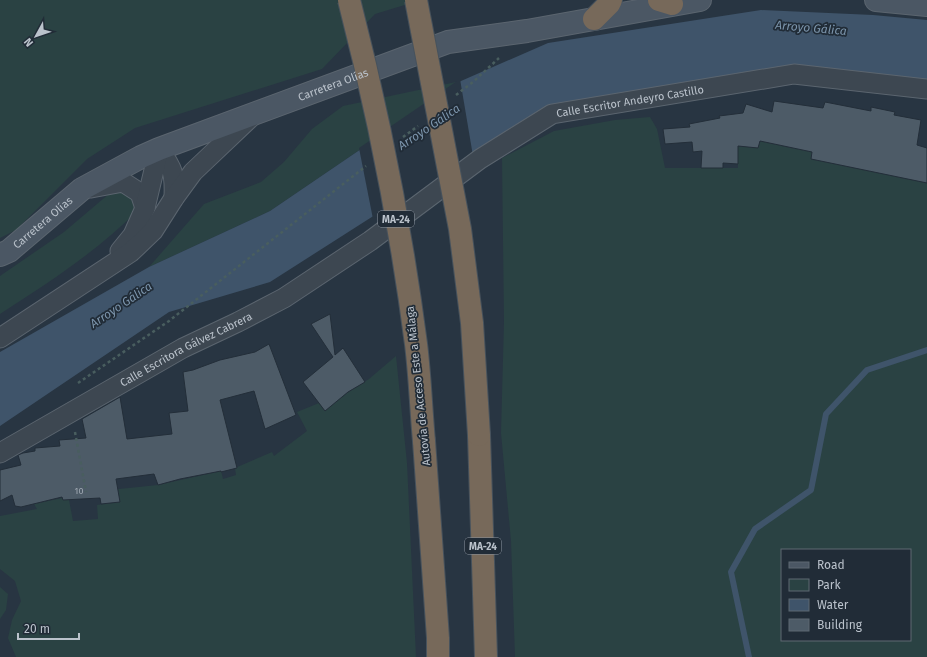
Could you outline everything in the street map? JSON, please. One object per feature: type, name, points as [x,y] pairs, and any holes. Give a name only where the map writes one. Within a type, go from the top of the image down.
[{"type":"highway","name":"Autovía de Acceso Este a Málaga","points":[[349,0],[373,104],[404,259],[416,346],[438,638],[438,657]]},
{"type":"highway","name":"MA-24","points":[[416,0],[460,229],[472,323],[479,435],[486,657]]},
{"type":"highway","points":[[594,19],[611,0]]},
{"type":"main road","name":"Carretera Olías","points":[[0,255],[9,251],[82,189],[140,158],[159,149],[448,42],[527,31],[594,19],[666,2],[700,0]]},
{"type":"main road","points":[[876,0],[927,5]]},
{"type":"street","name":"Calle Escritor Andeyro Castillo","points":[[370,241],[480,159],[552,114],[794,74],[927,89]]},
{"type":"street","points":[[0,338],[130,252],[153,231],[193,172],[253,114]]},
{"type":"street","points":[[159,149],[170,165],[175,179],[174,198]]},
{"type":"street","points":[[107,267],[133,235],[145,208],[159,149]]},
{"type":"street","points":[[82,189],[123,182],[140,193],[145,208]]},
{"type":"street","name":"Calle Escritora Gálvez Cabrera","points":[[0,454],[183,348],[284,298],[370,241]]},
{"type":"path","points":[[454,97],[486,70]]},
{"type":"path","points":[[399,140],[424,121]]},
{"type":"path","points":[[72,388],[170,321],[368,165]]},
{"type":"path","points":[[72,412],[86,492]]},
{"type":"green space","points":[[0,0],[421,0],[375,14],[322,69],[135,128],[87,159],[16,230],[0,238]]},
{"type":"green space","points":[[461,81],[270,211],[149,267],[204,204],[261,182],[284,162],[312,129],[343,106]]},
{"type":"green space","points":[[650,117],[657,129],[665,168],[738,168],[738,146],[757,148],[760,141],[787,147],[813,150],[811,159],[927,183],[927,657],[515,657],[511,541],[501,433],[504,322],[502,158],[554,131],[615,120]]},
{"type":"green space","points":[[119,189],[132,195],[137,211],[105,240],[54,279],[0,314],[0,276],[64,232],[110,193]]},
{"type":"green space","points":[[396,356],[407,463],[416,657],[16,657],[8,638],[12,620],[21,601],[15,581],[0,569],[0,516],[37,509],[34,504],[62,498],[63,500],[69,500],[73,521],[98,519],[97,505],[120,502],[118,489],[158,485],[221,471],[223,479],[236,475],[235,468],[272,452],[274,456],[307,431],[297,412],[319,403],[325,411],[347,393],[369,379]]},
{"type":"green space","points":[[0,587],[8,594],[6,610],[0,619]]},
{"type":"water","name":"Arroyo Gálica","points":[[761,10],[873,15],[927,20],[927,80],[796,67],[636,91],[541,109],[270,282],[169,312],[0,426],[0,352],[149,267],[270,211],[461,81],[548,43]]},
{"type":"pier","points":[[460,79],[473,156],[373,219],[359,148]]},
{"type":"building","points":[[774,101],[823,108],[825,102],[871,111],[871,107],[895,112],[894,115],[921,120],[917,145],[927,148],[927,183],[811,159],[812,152],[760,141],[758,148],[738,146],[738,164],[723,163],[723,168],[701,168],[702,151],[693,152],[692,142],[665,144],[663,129],[690,127],[689,124],[720,118],[719,116],[743,113],[746,104],[772,112]]},
{"type":"building","points":[[330,314],[335,355],[343,348],[365,382],[348,392],[325,411],[303,382],[333,357],[311,324]]},
{"type":"building","points":[[269,344],[296,415],[265,429],[254,391],[220,400],[237,468],[180,479],[158,485],[154,474],[116,479],[120,502],[101,504],[100,498],[63,500],[62,497],[21,507],[15,506],[12,495],[0,501],[0,470],[21,465],[18,455],[35,451],[35,448],[60,446],[59,440],[86,438],[82,419],[120,397],[127,439],[172,434],[169,413],[188,411],[183,372],[220,360],[255,352]]},
{"type":"waterway","points":[[749,657],[731,572],[755,529],[811,490],[826,414],[867,370],[927,350]]}]
